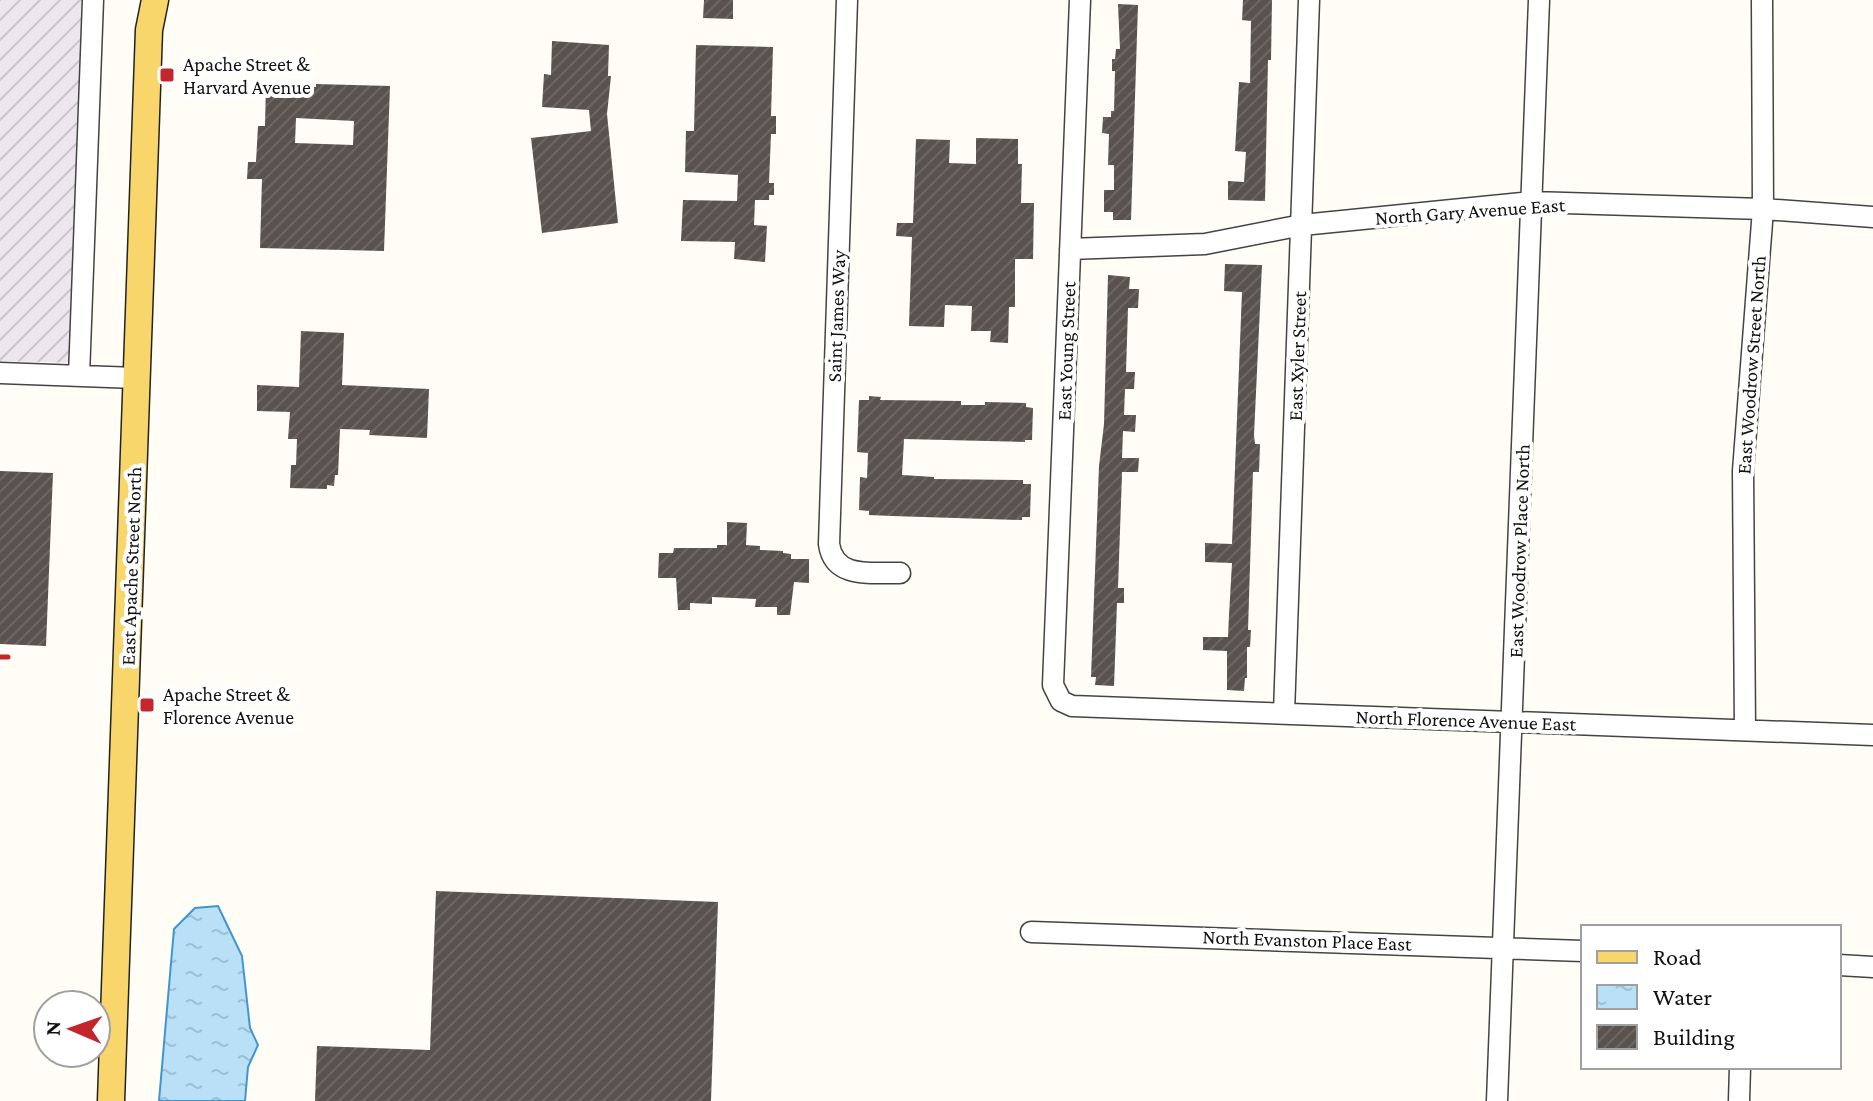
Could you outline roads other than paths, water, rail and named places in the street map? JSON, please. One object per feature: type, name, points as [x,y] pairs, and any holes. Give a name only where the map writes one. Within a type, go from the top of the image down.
[{"type":"main road","name":"East Apache Street North","points":[[144,0],[149,30]]},
{"type":"main road","name":"East Apache Street North","points":[[111,1101],[149,30],[155,0]]},
{"type":"street","points":[[79,376],[93,0]]},
{"type":"street","name":"Saint James Way","points":[[847,0],[829,544],[834,562],[843,569],[900,573]]},
{"type":"street","name":"East Young Street","points":[[1061,701],[1053,685],[1080,0]]},
{"type":"street","name":"East Xyler Street","points":[[1284,713],[1309,0]]},
{"type":"street","name":"East Woodrow Place North","points":[[1497,1101],[1539,0]]},
{"type":"street","name":"East Woodrow Street North","points":[[1745,730],[1743,471],[1763,209],[1762,0]]},
{"type":"street","name":"North Gary Avenue East","points":[[1070,249],[1205,244],[1302,225],[1532,202],[1763,209],[1873,217]]},
{"type":"street","points":[[0,373],[136,378]]},
{"type":"street","name":"North Florence Avenue East","points":[[1061,701],[1072,706],[1873,735]]},
{"type":"street","name":"North Evanston Place East","points":[[1031,932],[1581,951]]},
{"type":"street","points":[[1841,965],[1873,967]]},
{"type":"street","points":[[1739,1101],[1740,1069]]},
{"type":"water","points":[[218,906],[242,956],[250,1028],[258,1045],[248,1067],[245,1101],[159,1101],[174,929],[195,908]]},
{"type":"railway","points":[[0,657],[8,657]]},
{"type":"place","name":"Apache Street & Harvard Avenue","points":[[167,75]]},
{"type":"place","name":"Apache Street & Florence Avenue","points":[[147,705]]}]
